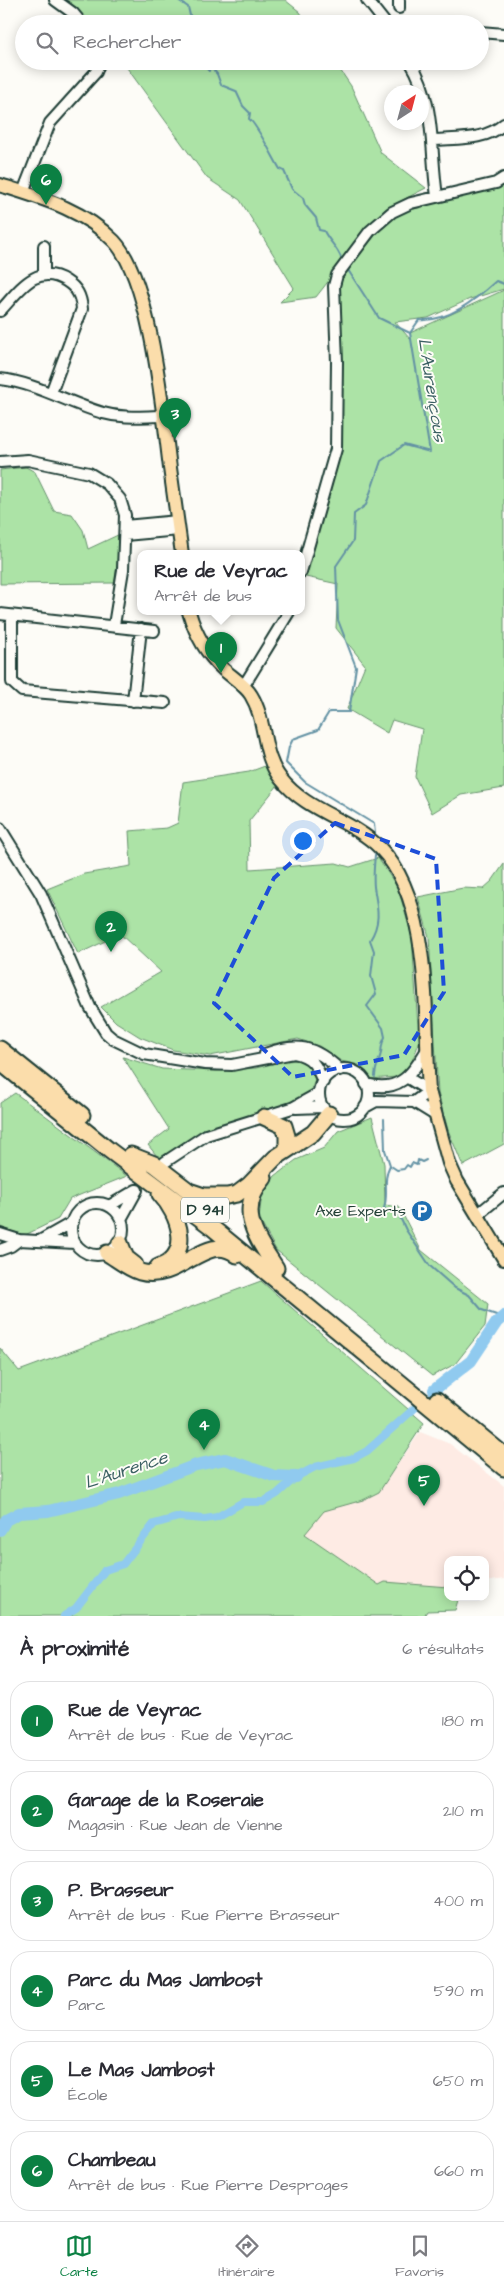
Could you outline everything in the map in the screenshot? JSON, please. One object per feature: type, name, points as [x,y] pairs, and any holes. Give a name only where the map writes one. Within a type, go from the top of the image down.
[{"type":"highway","name":"D 941","points":[[0,1049],[131,1155],[210,1214],[275,1273],[504,1468]]},
{"type":"highway","name":"D 941","points":[[0,1062],[109,1150],[275,1273],[504,1455]]},
{"type":"highway","points":[[131,1155],[154,1164],[188,1191],[218,1198],[237,1194],[287,1149],[313,1133],[330,1113]]},
{"type":"highway","points":[[275,1273],[250,1223],[250,1206],[255,1188],[287,1156],[316,1140],[330,1113]]},
{"type":"highway","points":[[264,1117],[284,1126],[288,1136],[287,1149]]},
{"type":"highway","points":[[120,1242],[126,1258],[142,1268],[153,1269],[162,1266],[173,1258],[180,1243],[180,1228],[170,1204],[158,1192],[151,1180]]},
{"type":"highway","points":[[107,1253],[141,1272],[155,1273],[167,1272],[214,1247],[220,1246],[232,1251],[256,1270],[275,1273]]},
{"type":"main road","points":[[0,185],[53,202],[80,214],[115,242],[124,256],[141,298],[155,359],[181,550]]},
{"type":"main road","points":[[190,615],[203,644],[216,662],[250,693],[257,708],[268,756],[281,779],[303,800],[354,828],[380,848],[397,872],[411,906],[420,940],[429,1091],[435,1115],[457,1181],[504,1259]]},
{"type":"street","points":[[55,0],[74,15]]},
{"type":"street","points":[[367,0],[379,15]]},
{"type":"street","points":[[489,33],[504,34]]},
{"type":"street","points":[[23,192],[50,122],[97,70]]},
{"type":"street","points":[[416,70],[428,103],[434,140],[437,196]]},
{"type":"street","points":[[434,140],[483,136],[496,131],[504,124]]},
{"type":"street","points":[[305,558],[336,449],[337,362],[334,286],[337,275],[370,231],[392,212],[411,203],[496,182],[504,178]]},
{"type":"street","points":[[44,246],[44,273]]},
{"type":"street","points":[[0,311],[31,279],[44,273],[58,276],[75,287],[81,298],[82,310],[51,392]]},
{"type":"street","points":[[0,379],[12,380],[51,392],[102,412],[127,418],[164,416]]},
{"type":"street","points":[[0,462],[28,460],[89,473],[107,484],[120,499],[125,515],[125,530],[123,570],[114,625]]},
{"type":"street","points":[[125,530],[178,526]]},
{"type":"street","points":[[0,614],[114,625],[154,631]]},
{"type":"street","points":[[243,686],[287,615]]},
{"type":"street","points":[[12,616],[12,682],[22,691],[165,703]]},
{"type":"street","points":[[133,701],[141,629]]},
{"type":"street","points":[[0,668],[12,668]]},
{"type":"street","points":[[1,830],[41,894],[90,1007],[106,1034],[125,1046],[144,1054],[205,1064],[232,1066],[294,1053],[311,1058],[322,1082]]},
{"type":"street","points":[[205,1064],[258,1056],[282,1047],[296,1046],[313,1050],[330,1060],[340,1070]]},
{"type":"street","points":[[366,1084],[376,1086],[392,1085],[408,1078],[426,1051]]},
{"type":"street","points":[[330,1113],[319,1093],[322,1082],[327,1076],[340,1070],[356,1072],[366,1084],[369,1091],[365,1107]]},
{"type":"street","points":[[408,1078],[429,1091],[414,1102]]},
{"type":"street","points":[[165,1162],[206,1135],[292,1108],[319,1093]]},
{"type":"street","points":[[292,1108],[354,1117],[365,1107],[376,1101],[414,1102],[435,1115]]},
{"type":"street","points":[[109,1206],[137,1190],[121,1219]]},
{"type":"street","points":[[476,1215],[504,1193]]},
{"type":"street","points":[[0,1234],[19,1240],[75,1243],[86,1252],[92,1254],[107,1253],[120,1242],[123,1235],[121,1219],[109,1206],[102,1204],[87,1206],[80,1210],[73,1222],[75,1243]]},
{"type":"street","points":[[40,1240],[73,1222]]},
{"type":"street","points":[[0,1250],[11,1246],[19,1240]]},
{"type":"highlighted area","points":[[335,823],[436,859],[444,992],[404,1055],[293,1077],[214,1003],[274,878]]},
{"type":"shaded area","points":[[420,1432],[450,1444],[504,1486],[504,1579],[489,1581],[489,1556],[444,1556],[444,1587],[379,1585],[305,1534],[324,1511],[363,1500],[379,1492]]},
{"type":"green space","points":[[63,0],[285,0],[302,15],[80,15]]},
{"type":"green space","points":[[129,70],[340,70],[351,86],[381,153],[426,188],[385,209],[316,297],[280,302],[294,288],[240,200],[207,178]]},
{"type":"green space","points":[[504,182],[504,289],[470,299],[428,318],[395,322],[411,340],[410,333],[504,290],[504,788],[461,795],[432,813],[415,777],[422,729],[392,720],[387,733],[347,709],[365,665],[336,628],[338,584],[305,577],[305,562],[340,444],[337,287],[349,268],[391,216]]},
{"type":"green space","points":[[26,467],[35,472],[54,511],[72,514],[83,530],[88,549],[120,534],[115,583],[0,584],[0,470]]},
{"type":"green space","points":[[265,766],[278,785],[249,821],[250,869],[336,863],[350,867],[378,858],[398,888],[412,937],[419,1043],[409,1069],[397,1077],[370,1079],[359,1065],[341,1061],[319,1046],[298,1039],[210,1056],[173,1050],[140,1037],[116,1022],[101,1007],[161,972],[120,934],[78,954],[47,889],[84,874],[131,866],[129,831],[167,828],[178,823],[183,782],[249,772]]},
{"type":"green space","points":[[504,864],[504,1144],[463,1166],[448,1130],[438,1093],[429,937],[418,897],[463,888],[483,889],[492,881]]},
{"type":"green space","points":[[123,1057],[162,1069],[216,1071],[256,1068],[284,1061],[301,1060],[311,1070],[315,1080],[311,1091],[295,1101],[202,1131],[161,1161],[148,1145],[169,1129]]},
{"type":"green space","points":[[15,1093],[127,1176],[70,1199],[58,1219],[25,1235],[0,1228],[0,1103]]},
{"type":"green space","points":[[372,1117],[384,1164],[385,1205],[399,1207],[421,1250],[488,1304],[485,1326],[455,1364],[432,1376],[276,1250],[259,1219],[262,1193],[275,1176],[296,1160],[324,1148],[338,1131]]},
{"type":"green space","points":[[261,1281],[424,1423],[379,1492],[363,1500],[324,1511],[305,1534],[379,1585],[385,1582],[444,1587],[444,1601],[458,1601],[455,1610],[427,1611],[424,1616],[0,1616],[0,1348],[19,1371]]},
{"type":"waterway","points":[[178,0],[188,7],[190,15]]},
{"type":"waterway","points":[[214,70],[221,85],[236,91],[243,106],[250,113],[249,119],[280,169],[284,171],[292,189],[303,198],[305,205],[316,218],[319,230],[324,231],[342,260]]},
{"type":"waterway","points":[[348,270],[379,318],[410,333]]},
{"type":"waterway","name":"L'Aurençous","points":[[375,833],[374,824],[305,782],[286,763],[289,747],[293,739],[318,730],[329,712],[349,712],[356,667],[338,620],[336,566],[353,541],[354,514],[366,505],[381,461],[404,445],[430,452],[410,333],[419,320],[430,320],[451,314],[470,302],[496,281],[504,284]]},
{"type":"waterway","name":"L'Aurençous","points":[[375,855],[374,883],[377,920],[370,940],[374,951],[371,976],[376,994],[367,1006],[383,1028],[385,1037],[375,1077]]},
{"type":"waterway","points":[[384,1119],[385,1150],[390,1165],[386,1176],[384,1208],[389,1211],[397,1211],[406,1230],[430,1266],[455,1288],[469,1295],[482,1310],[502,1317]]},
{"type":"waterway","points":[[391,1166],[397,1170],[404,1169],[407,1165],[410,1167],[412,1163],[417,1165],[418,1160],[422,1162],[426,1160]]},
{"type":"waterway","name":"L'Aurence","points":[[434,1390],[471,1361],[497,1322],[504,1316]]},
{"type":"waterway","name":"L'Aurence","points":[[64,1616],[76,1608],[105,1570],[123,1564],[154,1524],[179,1517],[205,1519],[217,1517],[243,1502],[263,1502],[277,1494],[296,1477],[315,1467],[354,1458],[367,1451],[417,1406]]},
{"type":"waterway","name":"L'Aurence","points":[[0,1530],[6,1520],[19,1513],[48,1511],[119,1494],[196,1465],[225,1459],[274,1476],[296,1477]]},
{"type":"place","name":"Chambeau","points":[[46,205]]},
{"type":"place","name":"P. Brasseur","points":[[175,439]]},
{"type":"place","name":"Rue de Veyrac","points":[[221,673]]},
{"type":"place","name":"Garage de la Roseraie","points":[[111,952]]},
{"type":"place","name":"Axe Experts","points":[[422,1211]]},
{"type":"place","name":"Parc du Mas Jambost","points":[[204,1450]]},
{"type":"place","name":"Le Mas Jambost","points":[[424,1506]]}]
